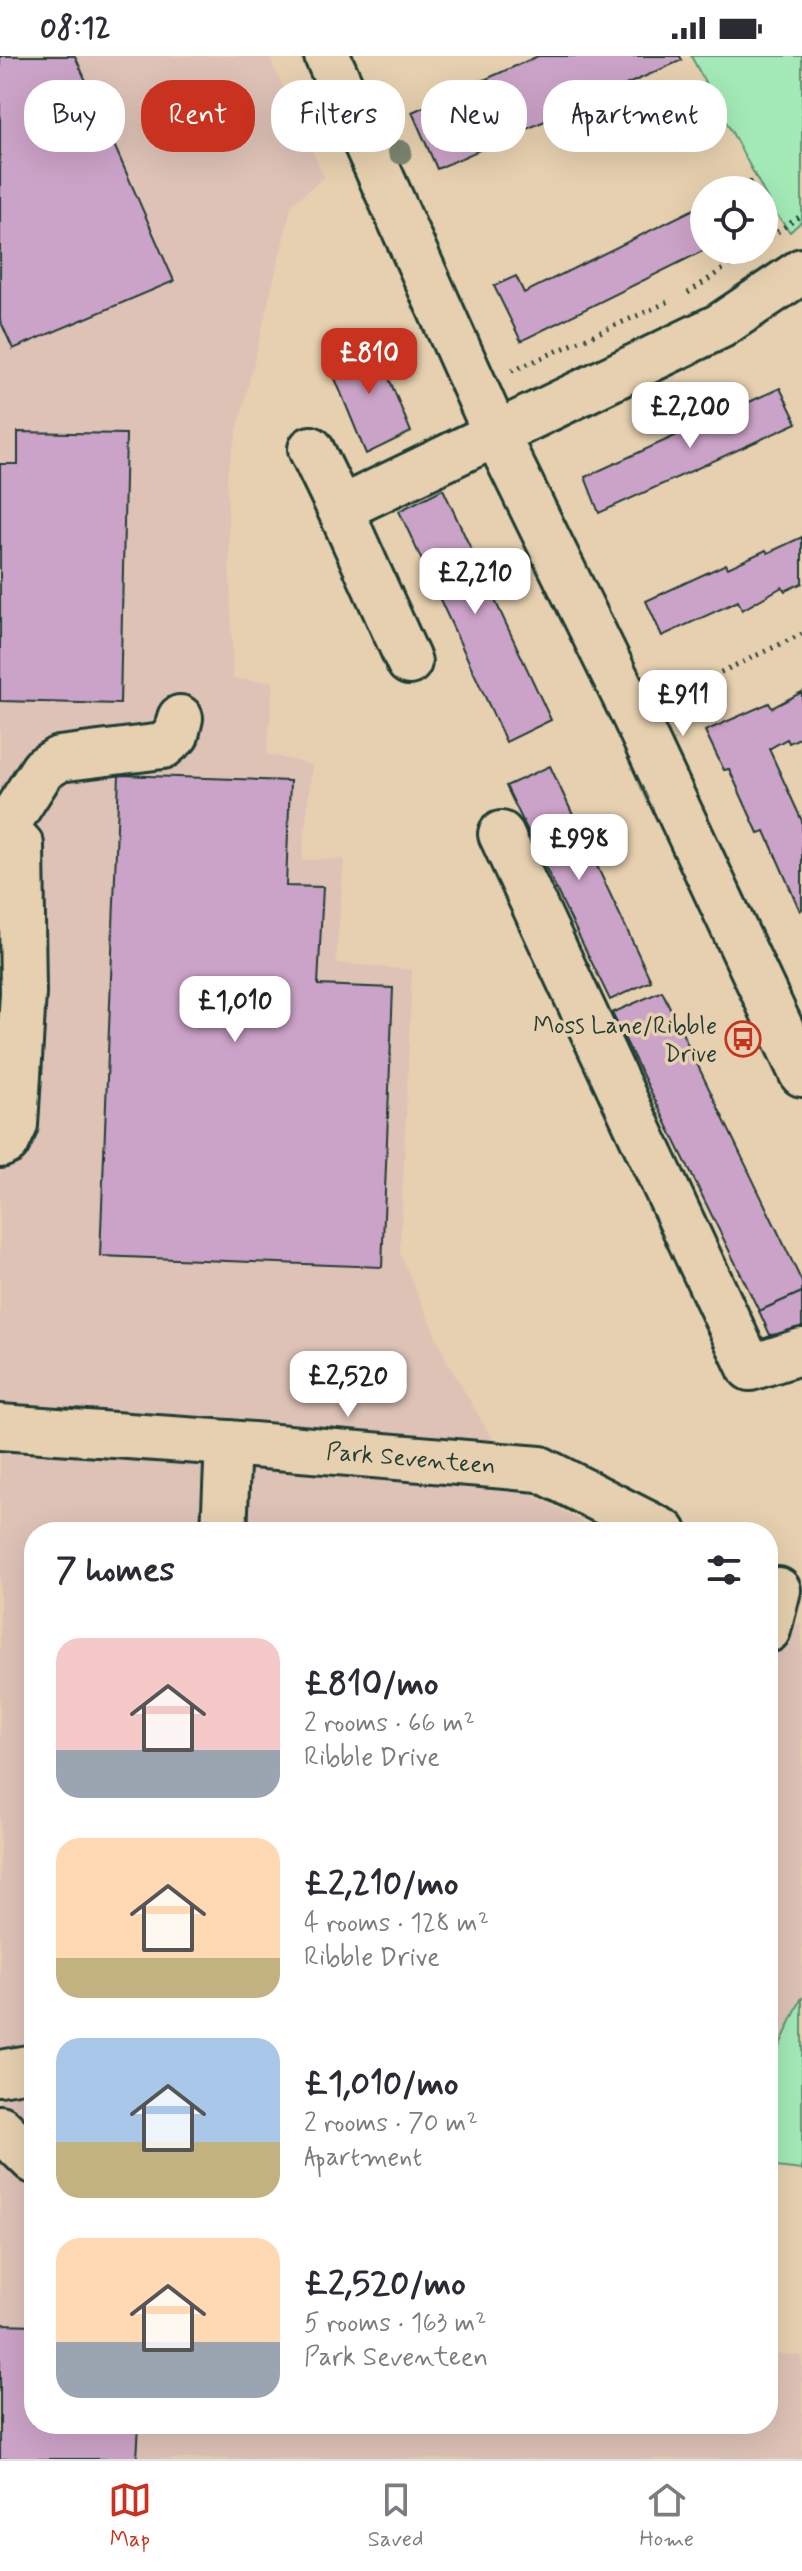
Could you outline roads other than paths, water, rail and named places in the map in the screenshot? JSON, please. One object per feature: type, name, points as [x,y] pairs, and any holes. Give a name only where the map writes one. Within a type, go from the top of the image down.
[{"type":"street","points":[[327,56],[496,434],[633,713],[802,1074]]},
{"type":"street","points":[[340,509],[720,326],[802,271]]},
{"type":"street","points":[[311,449],[409,662]]},
{"type":"street","points":[[0,1145],[7,1142],[15,1125],[23,993],[21,845],[3,825],[43,769],[59,759],[163,746],[176,735],[180,718]]},
{"type":"street","points":[[501,834],[750,1368],[802,1351]]},
{"type":"street","name":"Park Seventeen","points":[[0,1427],[540,1469],[644,1522]]},
{"type":"street","points":[[224,1522],[228,1443]]},
{"type":"street","points":[[0,2073],[24,2069]]},
{"type":"street","points":[[0,2128],[24,2151]]},
{"type":"place","name":"Moss Lane/Ribble Drive","points":[[743,1039]]}]
